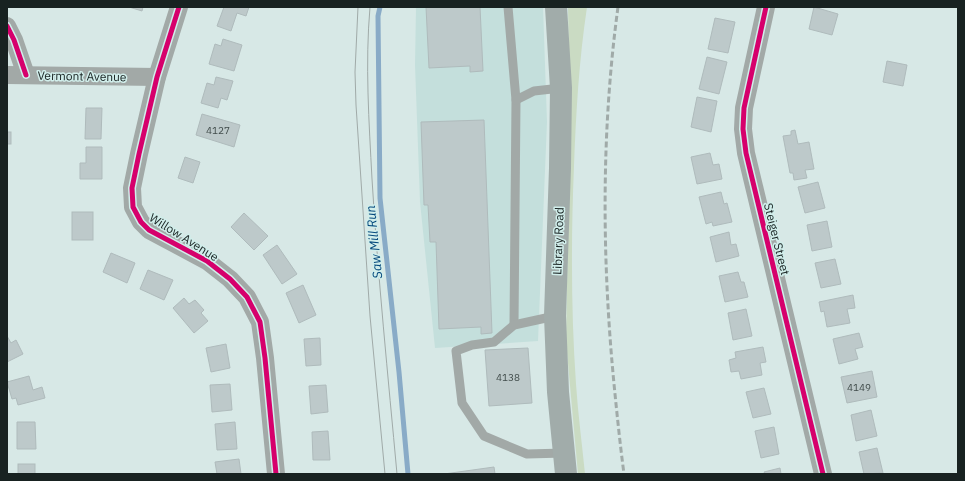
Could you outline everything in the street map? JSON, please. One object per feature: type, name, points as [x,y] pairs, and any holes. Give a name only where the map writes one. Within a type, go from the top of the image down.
[{"type":"main road","name":"Library Road","points":[[556,7],[561,88],[555,316],[558,392],[566,474]]},
{"type":"street","name":"Willow Avenue","points":[[179,7],[157,77],[139,154],[132,188],[133,207],[141,222],[149,230],[207,261],[230,279],[248,297],[260,322],[265,358],[276,474]]},
{"type":"street","name":"Steiger Street","points":[[766,7],[744,108],[743,129],[746,153],[823,474]]},
{"type":"street","points":[[7,26],[14,40],[26,75]]},
{"type":"street","name":"Vermont Avenue","points":[[7,75],[157,77]]},
{"type":"lane","points":[[508,7],[516,100],[514,325]]},
{"type":"lane","points":[[516,100],[534,91],[561,88]]},
{"type":"lane","points":[[555,316],[514,325],[494,342],[472,345],[456,351],[462,403],[484,436],[527,454],[564,453]]},
{"type":"shaded area","points":[[416,7],[543,7],[547,122],[538,341],[435,348],[420,202],[415,65]]},
{"type":"green space","points":[[568,7],[587,7],[577,106],[572,248],[574,357],[585,474],[578,474],[566,341],[570,116]]},
{"type":"building","points":[[129,7],[143,7],[142,11]]},
{"type":"building","points":[[224,7],[249,7],[246,16],[237,13],[231,31],[217,26]]},
{"type":"building","points":[[426,7],[480,7],[483,71],[470,72],[470,66],[429,68]]},
{"type":"building","points":[[814,7],[838,14],[832,35],[809,29]]},
{"type":"building","points":[[715,18],[735,22],[728,53],[708,49]]},
{"type":"building","points":[[223,39],[242,45],[234,71],[209,64],[215,44],[221,46]]},
{"type":"building","points":[[707,57],[727,62],[719,94],[699,89]]},
{"type":"building","points":[[887,61],[907,65],[903,86],[883,82]]},
{"type":"building","points":[[216,77],[233,81],[227,100],[221,98],[218,108],[201,103],[207,83],[214,85]]},
{"type":"building","points":[[697,97],[717,101],[711,132],[691,127]]},
{"type":"building","points":[[86,108],[102,108],[101,139],[85,139]]},
{"type":"building","points":[[202,114],[240,125],[234,147],[196,135]]},
{"type":"building","points":[[484,120],[492,333],[481,334],[481,327],[439,329],[436,242],[430,242],[428,205],[424,205],[421,122]]},
{"type":"building","points":[[795,130],[798,144],[809,142],[814,169],[805,170],[807,178],[794,180],[793,173],[790,173],[783,136],[791,135],[791,131]]},
{"type":"building","points":[[7,132],[11,132],[11,144],[7,144]]},
{"type":"building","points":[[86,147],[102,147],[102,179],[80,179],[80,163],[86,163]]},
{"type":"building","points":[[710,153],[713,165],[719,164],[722,179],[697,184],[691,157]]},
{"type":"building","points":[[185,157],[200,162],[193,183],[178,178]]},
{"type":"building","points":[[818,182],[825,208],[805,213],[798,187]]},
{"type":"building","points":[[721,192],[724,204],[727,203],[732,222],[713,226],[712,222],[706,224],[699,197]]},
{"type":"building","points":[[72,212],[93,212],[93,240],[72,240]]},
{"type":"building","points":[[244,213],[268,236],[254,250],[231,227]]},
{"type":"building","points":[[827,221],[832,247],[812,251],[807,225]]},
{"type":"building","points":[[729,232],[731,245],[736,244],[739,256],[716,262],[710,237]]},
{"type":"building","points":[[277,245],[297,274],[282,284],[263,255]]},
{"type":"building","points":[[111,253],[135,263],[127,283],[103,272]]},
{"type":"building","points":[[835,259],[841,284],[821,288],[815,263]]},
{"type":"building","points":[[148,270],[173,280],[164,300],[140,289]]},
{"type":"building","points":[[738,272],[741,282],[744,282],[748,297],[725,302],[719,276]]},
{"type":"building","points":[[303,285],[316,315],[299,323],[286,293]]},
{"type":"building","points":[[853,295],[855,308],[847,309],[850,323],[827,327],[824,311],[821,312],[819,302]]},
{"type":"building","points":[[184,298],[189,304],[195,300],[204,310],[201,313],[208,321],[194,333],[173,308]]},
{"type":"building","points":[[746,309],[752,336],[733,340],[728,313]]},
{"type":"building","points":[[859,333],[863,347],[855,349],[858,359],[839,364],[833,339]]},
{"type":"building","points":[[7,336],[11,343],[16,340],[23,354],[7,362]]},
{"type":"building","points":[[320,338],[321,365],[306,366],[304,339]]},
{"type":"building","points":[[226,344],[230,368],[211,372],[206,348]]},
{"type":"building","points":[[763,347],[766,362],[760,363],[762,375],[741,379],[739,371],[731,372],[729,360],[736,358],[735,352]]},
{"type":"building","points":[[528,348],[532,403],[489,406],[485,350]]},
{"type":"building","points":[[872,371],[877,397],[847,403],[841,377]]},
{"type":"building","points":[[29,376],[33,390],[42,387],[45,398],[18,405],[16,398],[12,399],[7,382]]},
{"type":"building","points":[[230,384],[232,410],[212,412],[210,385]]},
{"type":"building","points":[[326,385],[328,412],[311,414],[309,386]]},
{"type":"building","points":[[764,388],[771,414],[753,418],[746,392]]},
{"type":"building","points":[[871,410],[877,436],[856,441],[851,415]]},
{"type":"building","points":[[17,422],[35,422],[36,449],[17,449]]},
{"type":"building","points":[[235,422],[237,449],[217,450],[215,424]]},
{"type":"building","points":[[774,427],[779,454],[761,458],[755,431]]},
{"type":"building","points":[[328,431],[330,460],[313,460],[312,432]]},
{"type":"building","points":[[877,448],[883,473],[864,474],[859,452]]},
{"type":"building","points":[[239,459],[241,474],[217,474],[215,462]]},
{"type":"building","points":[[18,464],[35,464],[35,474],[18,474]]},
{"type":"building","points":[[494,467],[495,474],[444,474]]},
{"type":"building","points":[[780,468],[781,474],[765,474],[764,472]]},
{"type":"waterway","name":"Saw Mill Run","points":[[380,7],[378,16],[380,198],[399,372],[408,474]]},
{"type":"tram line","points":[[358,7],[355,72],[356,105],[370,316],[385,474]]},
{"type":"tram line","points":[[370,7],[368,71],[374,216],[397,474]]},
{"type":"railway","points":[[618,7],[612,54],[606,148],[605,196],[607,290],[610,337],[624,474]]},
{"type":"cycle path","points":[[179,7],[157,77],[139,154],[132,188],[133,207],[141,222],[149,230],[207,261],[230,279],[247,297],[260,322],[265,358],[276,474]]},
{"type":"cycle path","points":[[766,7],[744,108],[743,129],[746,153],[823,474]]},
{"type":"cycle path","points":[[7,26],[14,40],[26,75]]}]
